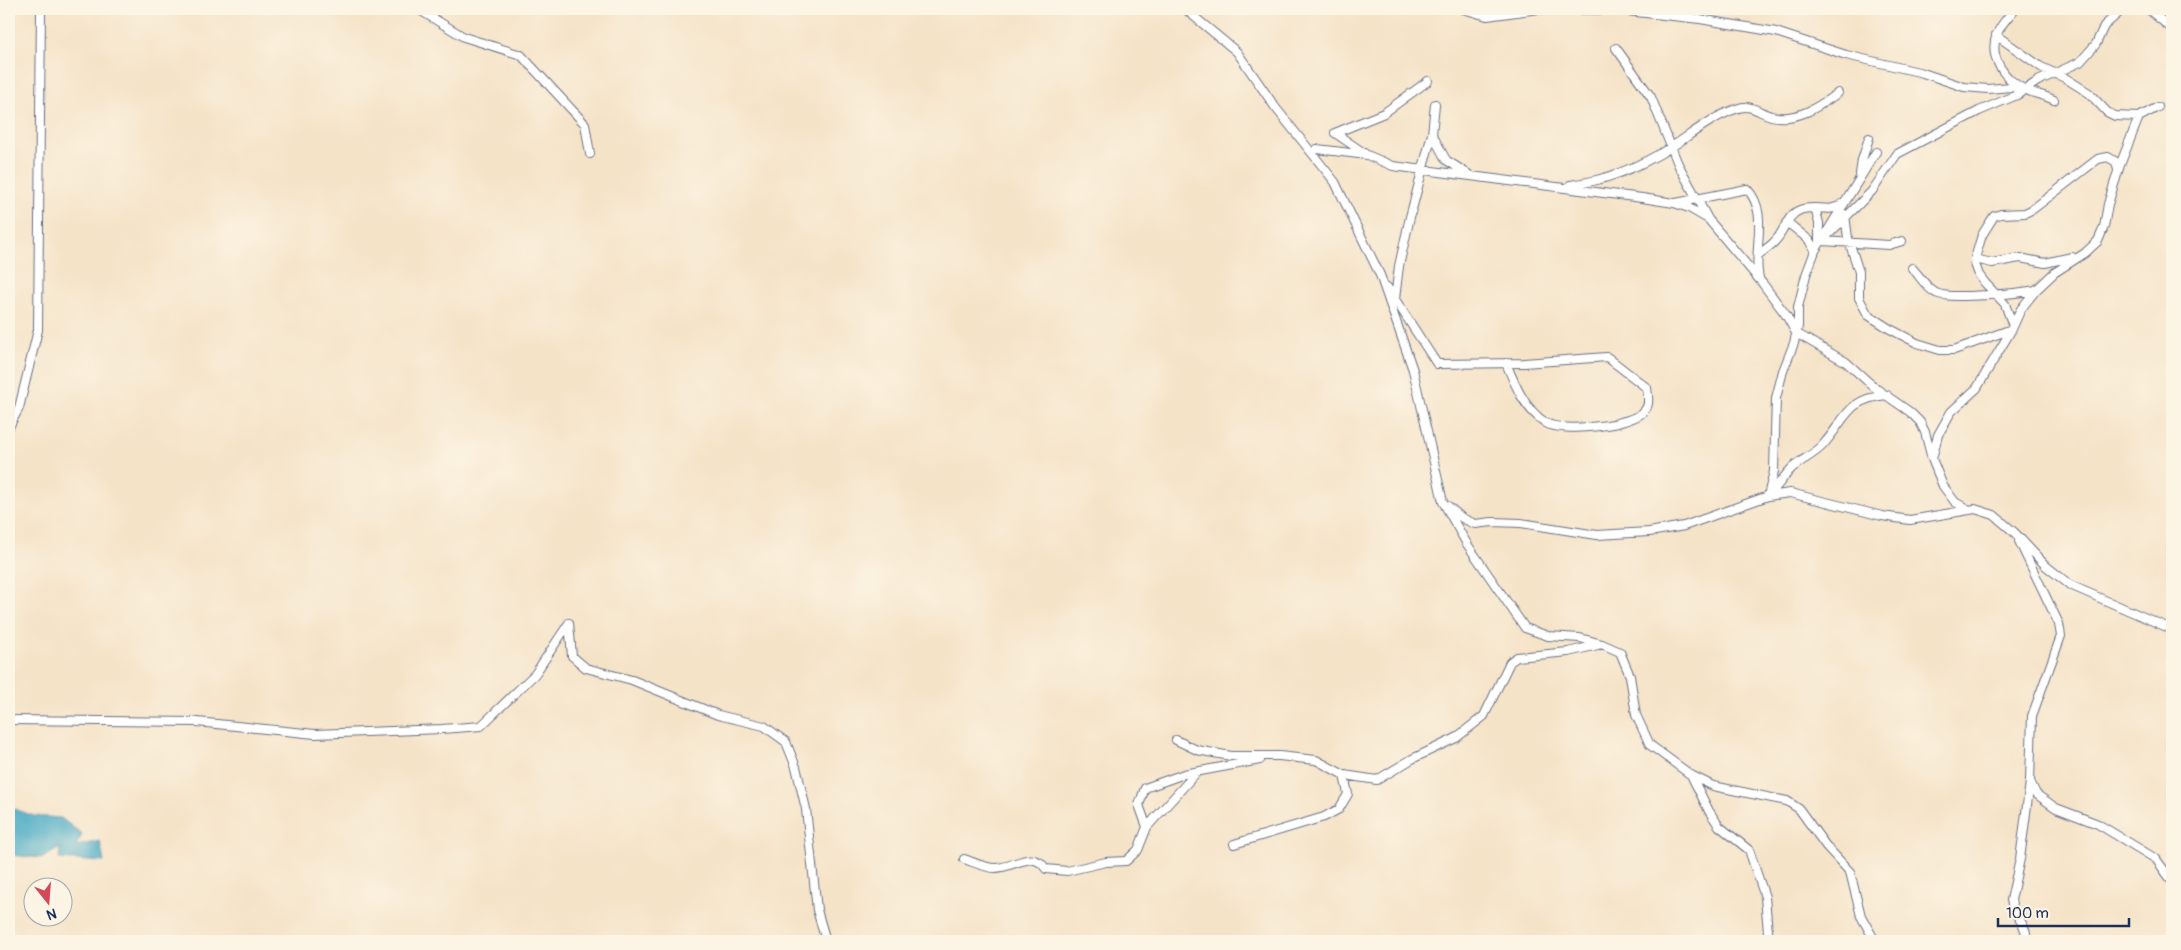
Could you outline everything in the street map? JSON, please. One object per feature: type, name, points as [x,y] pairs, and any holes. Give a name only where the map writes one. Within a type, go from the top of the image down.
[{"type":"street","points":[[9,427],[19,408],[38,330],[41,9]]},
{"type":"street","points":[[418,9],[464,37],[521,55],[585,124],[590,154]]},
{"type":"street","points":[[1185,9],[1237,52],[1275,107],[1336,182],[1380,274],[1437,364],[1506,363],[1607,357],[1647,388],[1648,402],[1645,411],[1636,417],[1604,426],[1565,429],[1547,424],[1530,410],[1517,389],[1506,363]]},
{"type":"street","points":[[1463,9],[1487,16],[1539,9],[1618,10],[1700,18],[1776,32],[1846,55],[1924,73],[1964,86],[1988,88],[2011,86],[2035,92],[2054,100]]},
{"type":"street","points":[[2015,9],[2002,24],[1996,35],[1995,56],[2005,74],[2025,90]]},
{"type":"street","points":[[1818,247],[1872,191],[1897,154],[1978,111],[2080,62],[2096,44],[2104,26],[2123,9]]},
{"type":"street","points":[[2148,9],[2172,29]]},
{"type":"street","points":[[1996,35],[2042,66],[2089,93],[2107,112],[2115,116],[2139,117],[2158,107]]},
{"type":"street","points":[[1616,48],[1651,97],[1671,147],[1708,219],[1760,281],[1786,315],[1796,333],[1841,358],[1874,387],[1910,412],[1920,422],[1943,486],[1955,502],[1969,510]]},
{"type":"street","points":[[1428,81],[1384,113],[1335,133],[1367,155],[1393,166],[1558,186],[1674,203],[1689,208],[1708,219]]},
{"type":"street","points":[[1558,186],[1605,179],[1671,147],[1738,108],[1752,107],[1773,116],[1794,116],[1814,110],[1838,94]]},
{"type":"street","points":[[1395,299],[1399,266],[1422,170],[1428,154],[1435,104]]},
{"type":"street","points":[[1932,459],[1938,435],[1951,412],[1977,388],[2013,327],[2021,309],[2036,290],[2054,273],[2085,253],[2098,241],[2104,227],[2108,204],[2118,172],[2139,117]]},
{"type":"street","points":[[1432,134],[1446,160],[1474,177]]},
{"type":"street","points":[[1860,178],[1860,168],[1869,138]]},
{"type":"street","points":[[1318,149],[1367,155]]},
{"type":"street","points":[[1768,496],[1775,461],[1776,398],[1796,333],[1798,307],[1806,275],[1818,247],[1876,152]]},
{"type":"street","points":[[2013,327],[2005,304],[1979,275],[1976,259],[1978,244],[1994,216],[2026,213],[2098,159],[2108,156],[2113,159],[2116,162],[2118,172]]},
{"type":"street","points":[[1674,203],[1747,189],[1754,196],[1759,213],[1757,270],[1760,281]]},
{"type":"street","points":[[1847,200],[1845,218],[1850,243],[1857,261],[1859,298],[1868,315],[1917,343],[1940,350],[1954,350],[2013,327]]},
{"type":"street","points":[[1758,255],[1777,240],[1793,214],[1800,210],[1815,208],[1832,210],[1847,200]]},
{"type":"street","points":[[1815,208],[1820,229],[1818,247]]},
{"type":"street","points":[[1787,222],[1818,247],[1850,243],[1889,245],[1902,241]]},
{"type":"street","points":[[1976,259],[1992,263],[2020,258],[2045,263],[2085,253]]},
{"type":"street","points":[[1912,268],[1928,287],[1938,294],[1968,297],[2036,290]]},
{"type":"street","points":[[1380,274],[1413,370],[1443,502],[1467,544],[1525,628],[1548,636],[1580,638],[1602,644],[1620,652],[1630,676],[1636,715],[1650,745],[1691,775],[1713,786],[1787,801],[1799,809],[1826,846],[1850,872],[1861,916],[1874,941]]},
{"type":"street","points":[[1768,496],[1792,468],[1824,444],[1845,414],[1859,401],[1868,397],[1887,395]]},
{"type":"street","points":[[1443,502],[1462,518],[1476,524],[1492,522],[1521,523],[1597,535],[1649,532],[1684,526],[1768,496],[1790,492],[1882,516],[1910,520],[1975,508],[1994,515],[2014,532],[2046,566],[2070,585],[2168,628],[2172,632]]},
{"type":"street","points":[[2014,532],[2059,624],[2061,636],[2032,716],[2030,781],[2020,859],[2012,900],[2012,907],[2024,922],[2026,933],[2021,941]]},
{"type":"street","points":[[9,720],[197,722],[315,734],[481,726],[535,674],[569,623],[572,656],[586,668],[632,680],[718,715],[764,726],[786,742],[796,767],[806,810],[817,910],[826,941]]},
{"type":"street","points":[[1176,740],[1197,750],[1231,756],[1282,756],[1316,760],[1344,775],[1377,780],[1412,759],[1456,738],[1484,716],[1510,662],[1518,657],[1568,652],[1602,644]]},
{"type":"street","points":[[1147,827],[1139,805],[1145,788],[1197,772],[1282,756]]},
{"type":"street","points":[[964,859],[993,868],[1010,866],[1028,858],[1042,862],[1046,869],[1067,871],[1106,862],[1126,861],[1138,850],[1147,827],[1197,772]]},
{"type":"street","points":[[1234,844],[1324,817],[1339,809],[1348,794],[1344,775]]},
{"type":"street","points":[[1691,775],[1708,811],[1719,826],[1749,850],[1765,897],[1768,932],[1771,941]]},
{"type":"street","points":[[2030,781],[2036,794],[2056,808],[2098,824],[2156,859],[2172,881]]},
{"type":"water","points":[[9,807],[34,816],[61,818],[82,834],[76,846],[100,841],[104,862],[59,859],[60,848],[43,858],[9,855]]}]
